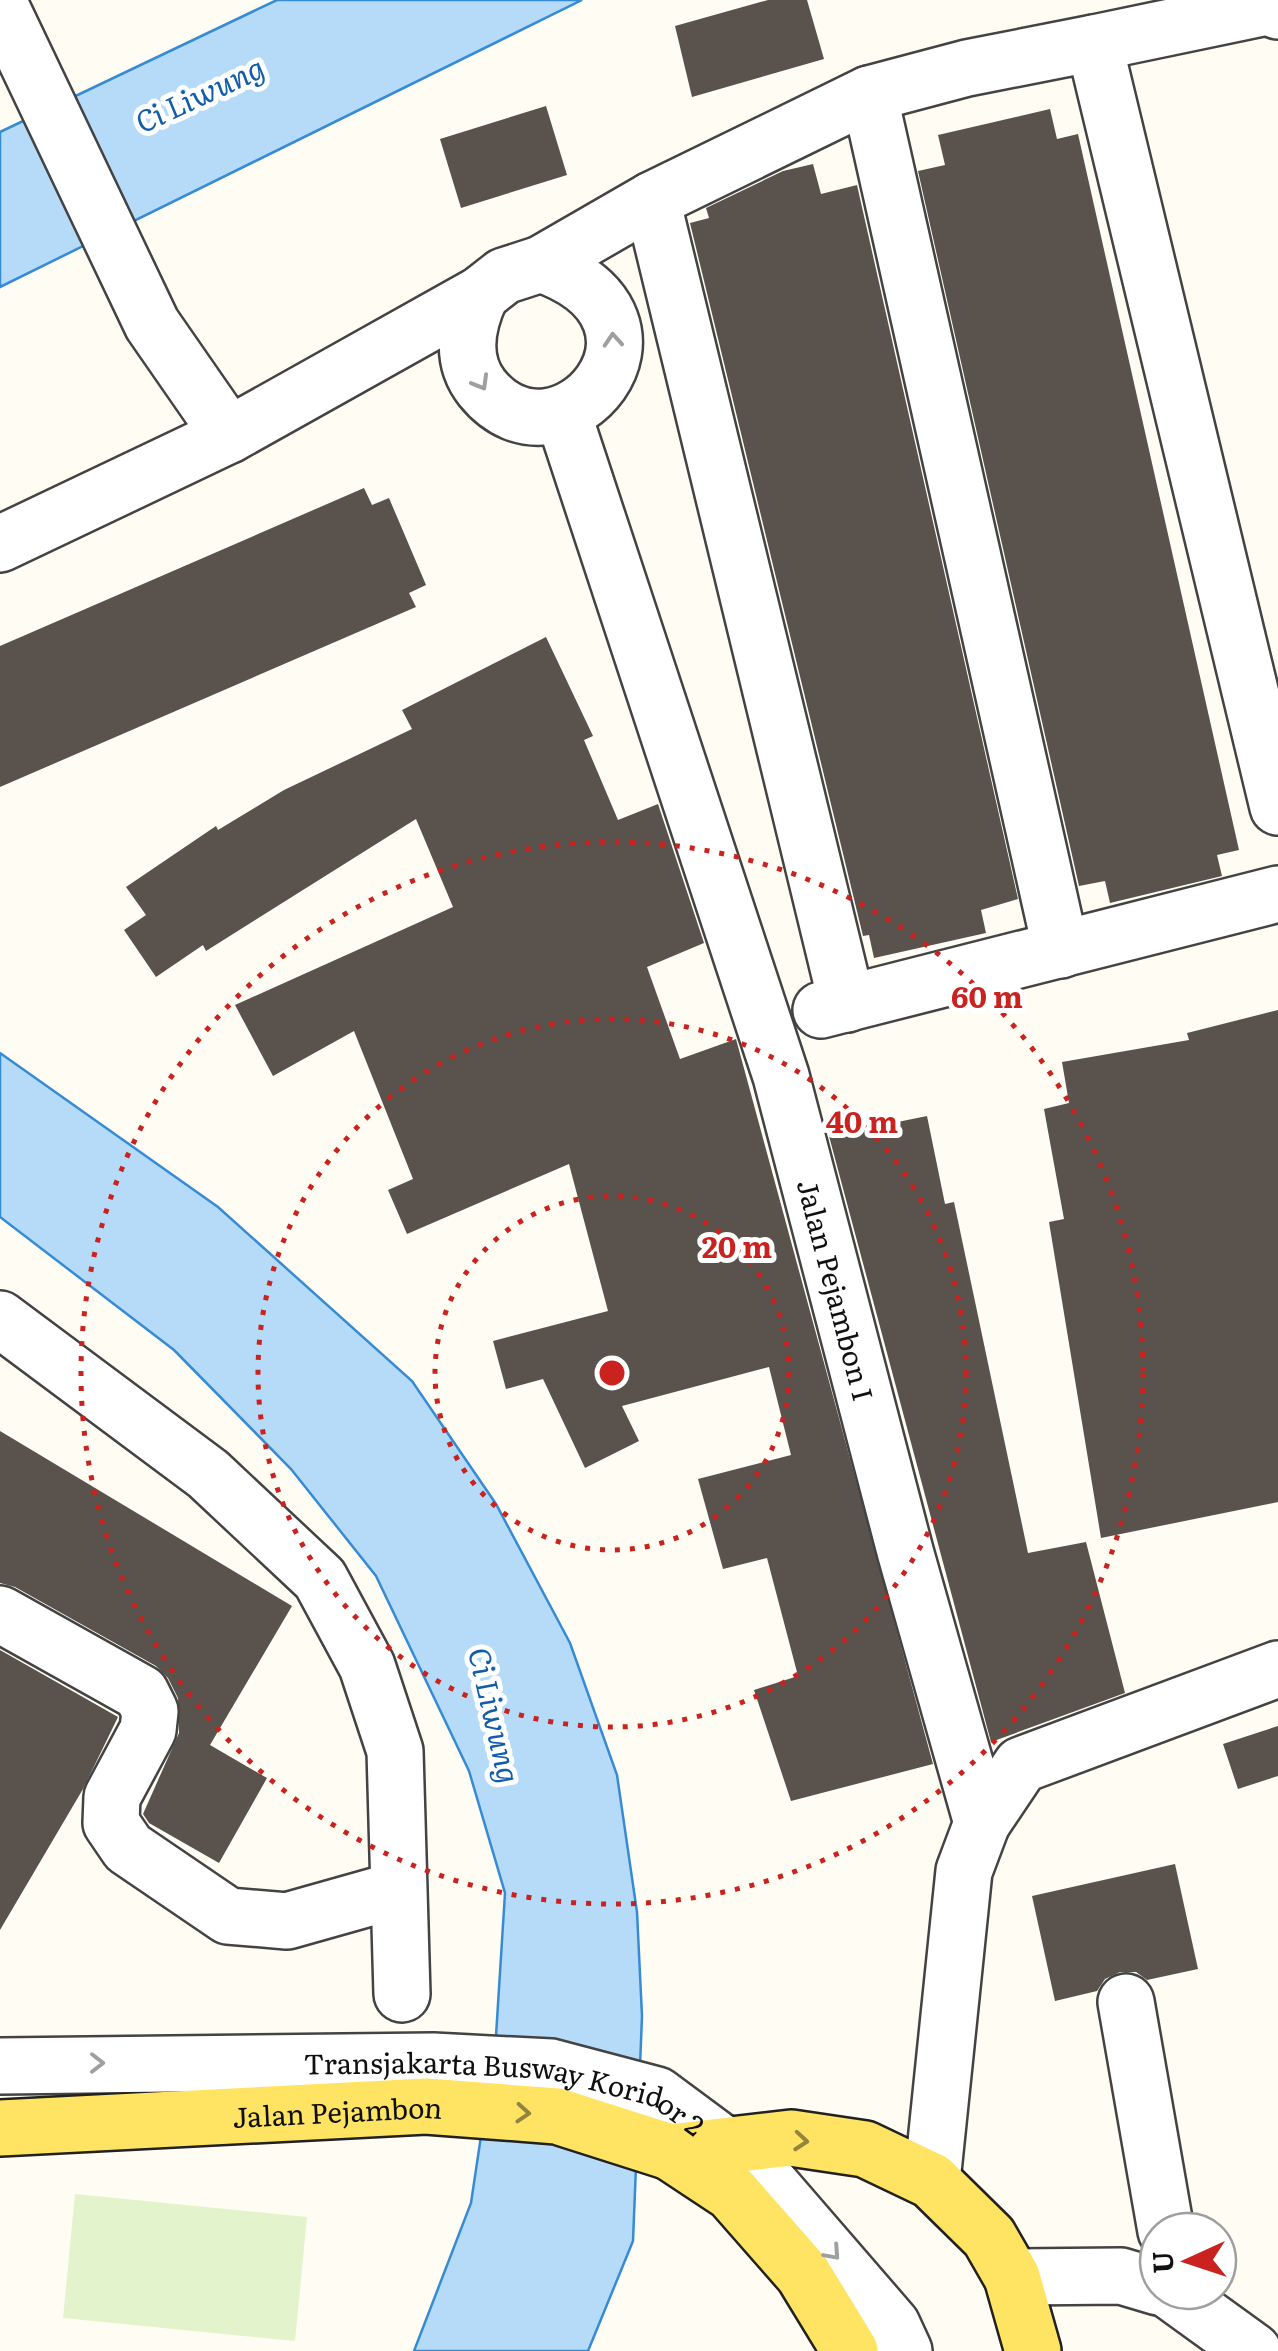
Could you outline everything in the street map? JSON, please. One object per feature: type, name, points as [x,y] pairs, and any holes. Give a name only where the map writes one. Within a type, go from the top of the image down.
[{"type":"main road","name":"Jalan Pejambon","points":[[0,2128],[429,2084],[557,2116],[664,2151],[732,2193],[802,2274],[850,2351]]},
{"type":"main road","name":"Jalan Pejambon","points":[[664,2151],[790,2138],[864,2149],[932,2181],[989,2238],[1012,2278],[1033,2351]]},
{"type":"street","points":[[0,4],[152,324],[229,434]]},
{"type":"street","points":[[0,544],[229,434],[482,294],[504,276],[540,264],[652,200],[868,94],[967,68],[1268,7],[1278,11]]},
{"type":"street","points":[[1094,43],[1278,807]]},
{"type":"street","points":[[868,94],[1061,950]]},
{"type":"street","points":[[652,200],[834,1007],[1278,894]]},
{"type":"street","points":[[482,294],[468,321],[467,352],[477,382],[492,400],[511,412],[536,416],[563,414],[590,399],[606,380],[615,356],[614,330],[606,306],[590,287],[540,264]]},
{"type":"street","name":"Jalan Pejambon I","points":[[563,414],[781,1076],[905,1551],[982,1823]]},
{"type":"street","points":[[0,1319],[208,1474],[320,1578],[367,1666],[395,1751],[396,1890],[402,1994]]},
{"type":"street","points":[[0,1614],[142,1693],[150,1711],[148,1730],[112,1797],[111,1823],[128,1848],[228,1916],[286,1922],[396,1890]]},
{"type":"street","points":[[932,2181],[964,1871],[982,1823],[1021,1765],[1278,1668]]},
{"type":"street","points":[[1126,2002],[1163,2211]]},
{"type":"street","name":"Transjakarta Busway Koridor 2","points":[[0,2066],[429,2084],[551,2067],[657,2095],[758,2170],[892,2325],[904,2351]]},
{"type":"street","points":[[1012,2278],[1121,2276],[1138,2281]]},
{"type":"street","points":[[1198,2311],[1253,2351]]},
{"type":"green space","points":[[75,2194],[307,2217],[295,2341],[63,2318]]},
{"type":"water","name":"Ci Liwung","points":[[277,0],[582,0],[0,287],[0,132]]},
{"type":"water","name":"Ci Liwung","points":[[0,1053],[218,1207],[412,1381],[496,1504],[570,1643],[617,1775],[637,1912],[642,2016],[633,2241],[588,2351],[414,2351],[471,2203],[496,2036],[505,1893],[469,1771],[376,1576],[291,1469],[174,1350],[0,1217]]},
{"type":"building","points":[[768,0],[807,0],[824,59],[692,97],[675,26]]},
{"type":"building","points":[[546,106],[567,175],[461,208],[440,139]]},
{"type":"building","points":[[1050,109],[1057,139],[1078,134],[1239,850],[1217,855],[1222,876],[1110,903],[1105,881],[1079,886],[918,171],[945,165],[938,135]]},
{"type":"building","points":[[813,164],[821,194],[857,185],[1018,899],[981,910],[986,933],[874,958],[869,935],[863,936],[690,223],[709,218],[706,208],[783,171]]},
{"type":"building","points":[[364,488],[372,505],[389,498],[426,585],[409,593],[416,607],[0,787],[0,646]]},
{"type":"building","points":[[546,637],[593,736],[584,740],[618,820],[658,804],[704,943],[647,967],[680,1059],[736,1039],[933,1764],[791,1801],[754,1690],[798,1676],[767,1558],[723,1569],[698,1479],[791,1455],[769,1367],[622,1406],[639,1441],[585,1468],[543,1379],[506,1389],[493,1341],[608,1311],[569,1164],[407,1234],[388,1190],[413,1179],[354,1031],[273,1076],[235,1005],[453,907],[416,819],[206,951],[203,945],[156,977],[124,930],[146,915],[126,887],[216,826],[218,830],[284,790],[412,729],[402,710]]},
{"type":"building","points":[[1278,1010],[1278,1502],[1101,1538],[1049,1222],[1064,1219],[1044,1109],[1069,1103],[1062,1062],[1189,1040],[1187,1033]]},
{"type":"building","points":[[927,1116],[945,1204],[954,1202],[1028,1553],[1086,1542],[1125,1693],[991,1742],[829,1136]]},
{"type":"building","points":[[0,1431],[292,1606],[210,1745],[267,1778],[219,1863],[149,1823],[143,1814],[179,1733],[178,1698],[168,1678],[156,1666],[15,1587],[0,1583]]},
{"type":"building","points":[[0,1650],[118,1717],[83,1789],[0,1930]]},
{"type":"building","points":[[1278,1726],[1278,1776],[1238,1789],[1223,1744]]},
{"type":"building","points":[[1175,1864],[1198,1969],[1147,1980],[1136,1972],[1120,1972],[1105,1979],[1097,1991],[1055,2001],[1032,1896]]}]
